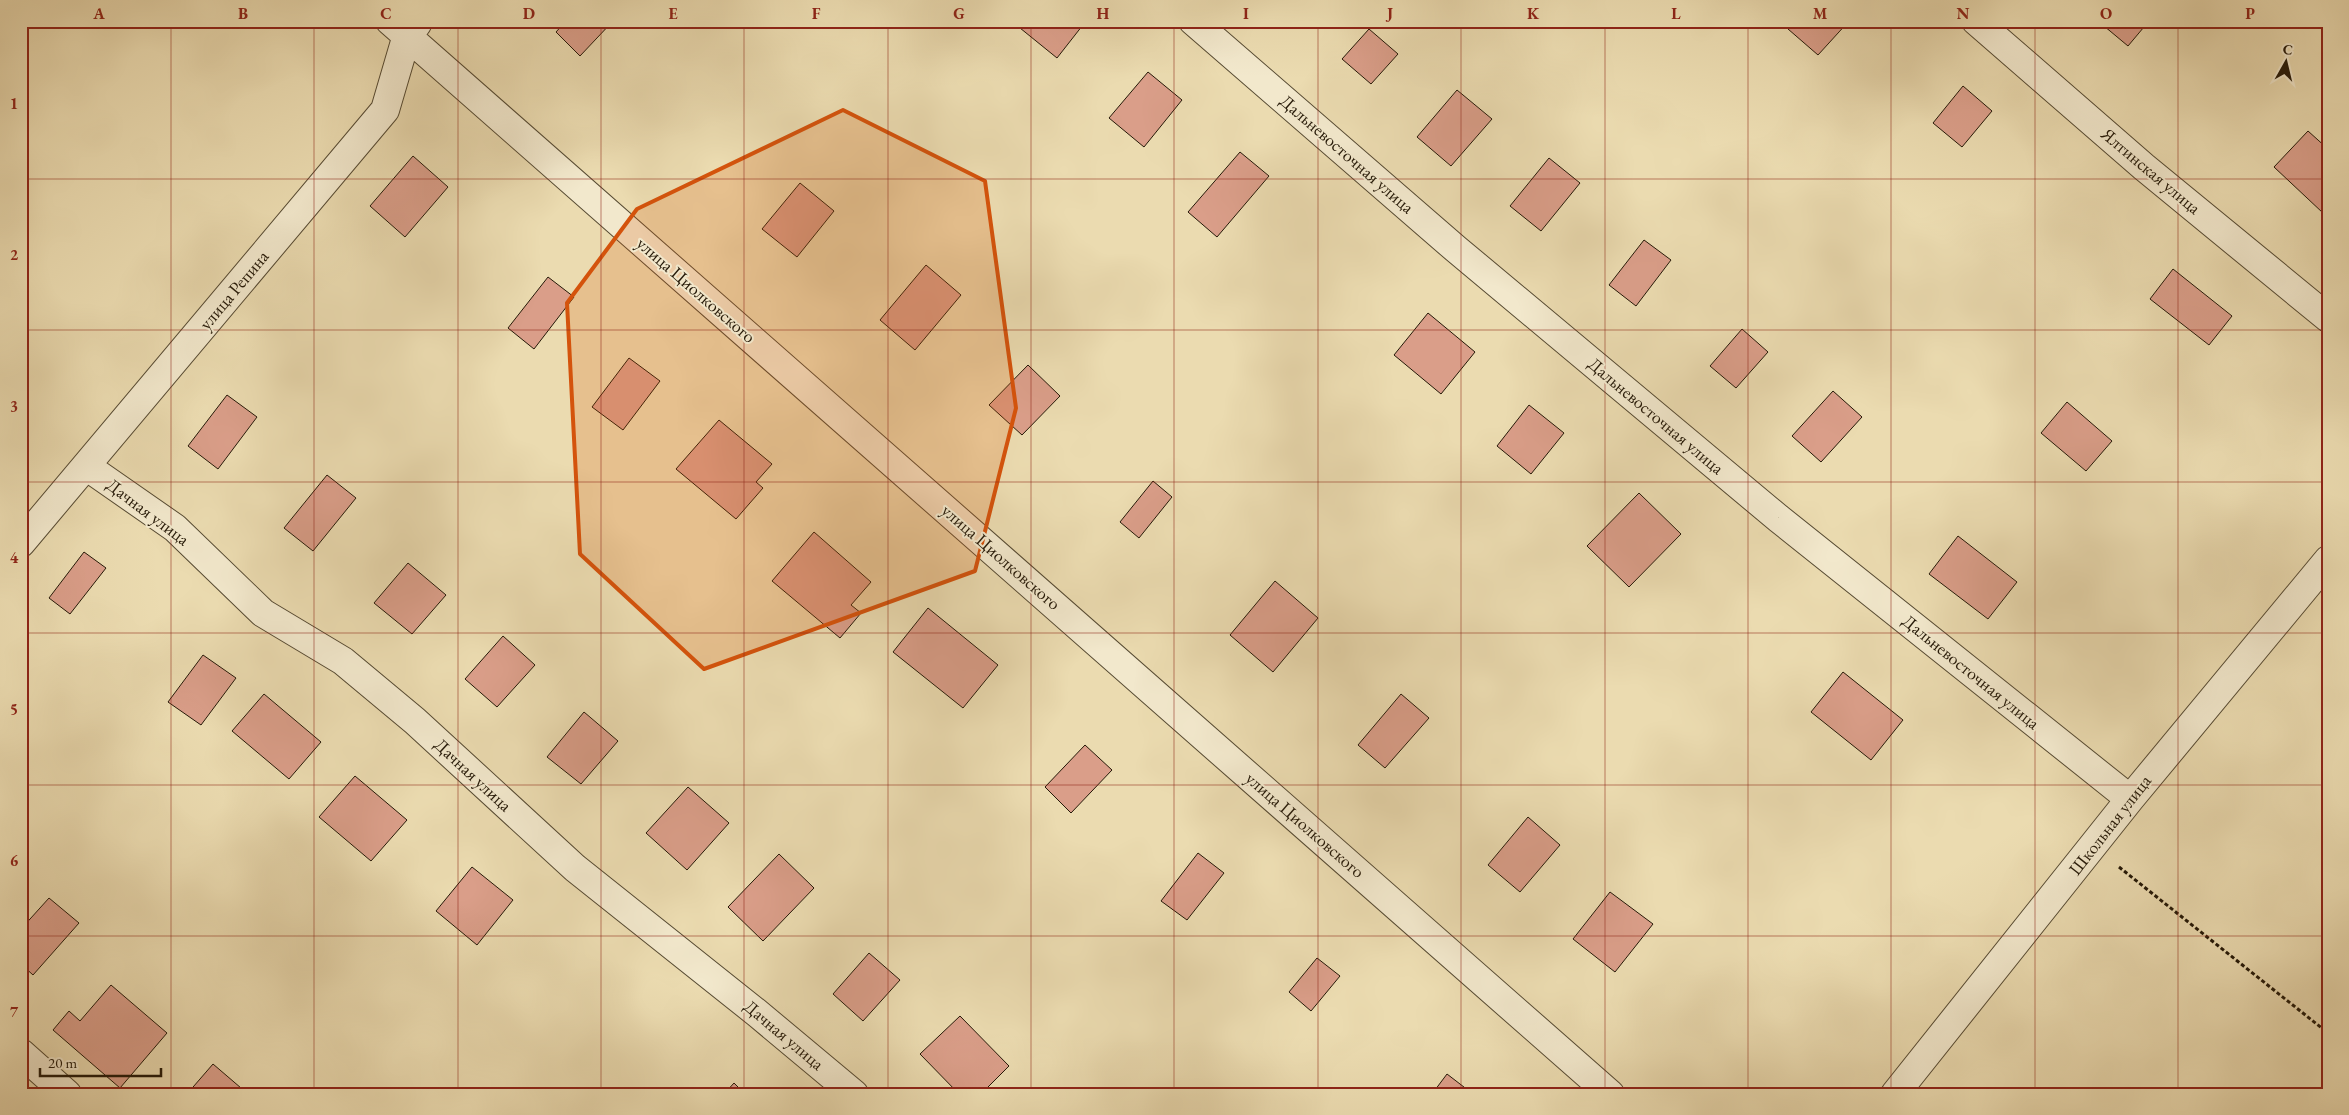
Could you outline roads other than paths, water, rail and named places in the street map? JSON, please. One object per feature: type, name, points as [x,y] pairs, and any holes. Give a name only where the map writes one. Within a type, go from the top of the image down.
[{"type":"street","name":"Дальневосточная улица","points":[[1193,21],[1464,255],[1778,518],[2130,798]]},
{"type":"street","name":"Ялтинская улица","points":[[1976,21],[2144,167],[2328,318]]},
{"type":"street","name":"улица Репина","points":[[21,543],[385,110],[406,26]]},
{"type":"street","name":"улица Циолковского","points":[[406,26],[1610,1094]]},
{"type":"street","name":"Дачная улица","points":[[86,466],[175,528],[263,613],[342,661],[415,721],[575,868],[757,1013],[854,1094]]},
{"type":"street","name":"Школьная улица","points":[[1895,1094],[2094,846],[2130,798],[2328,560]]},
{"type":"street","points":[[21,1053],[67,1094]]}]
